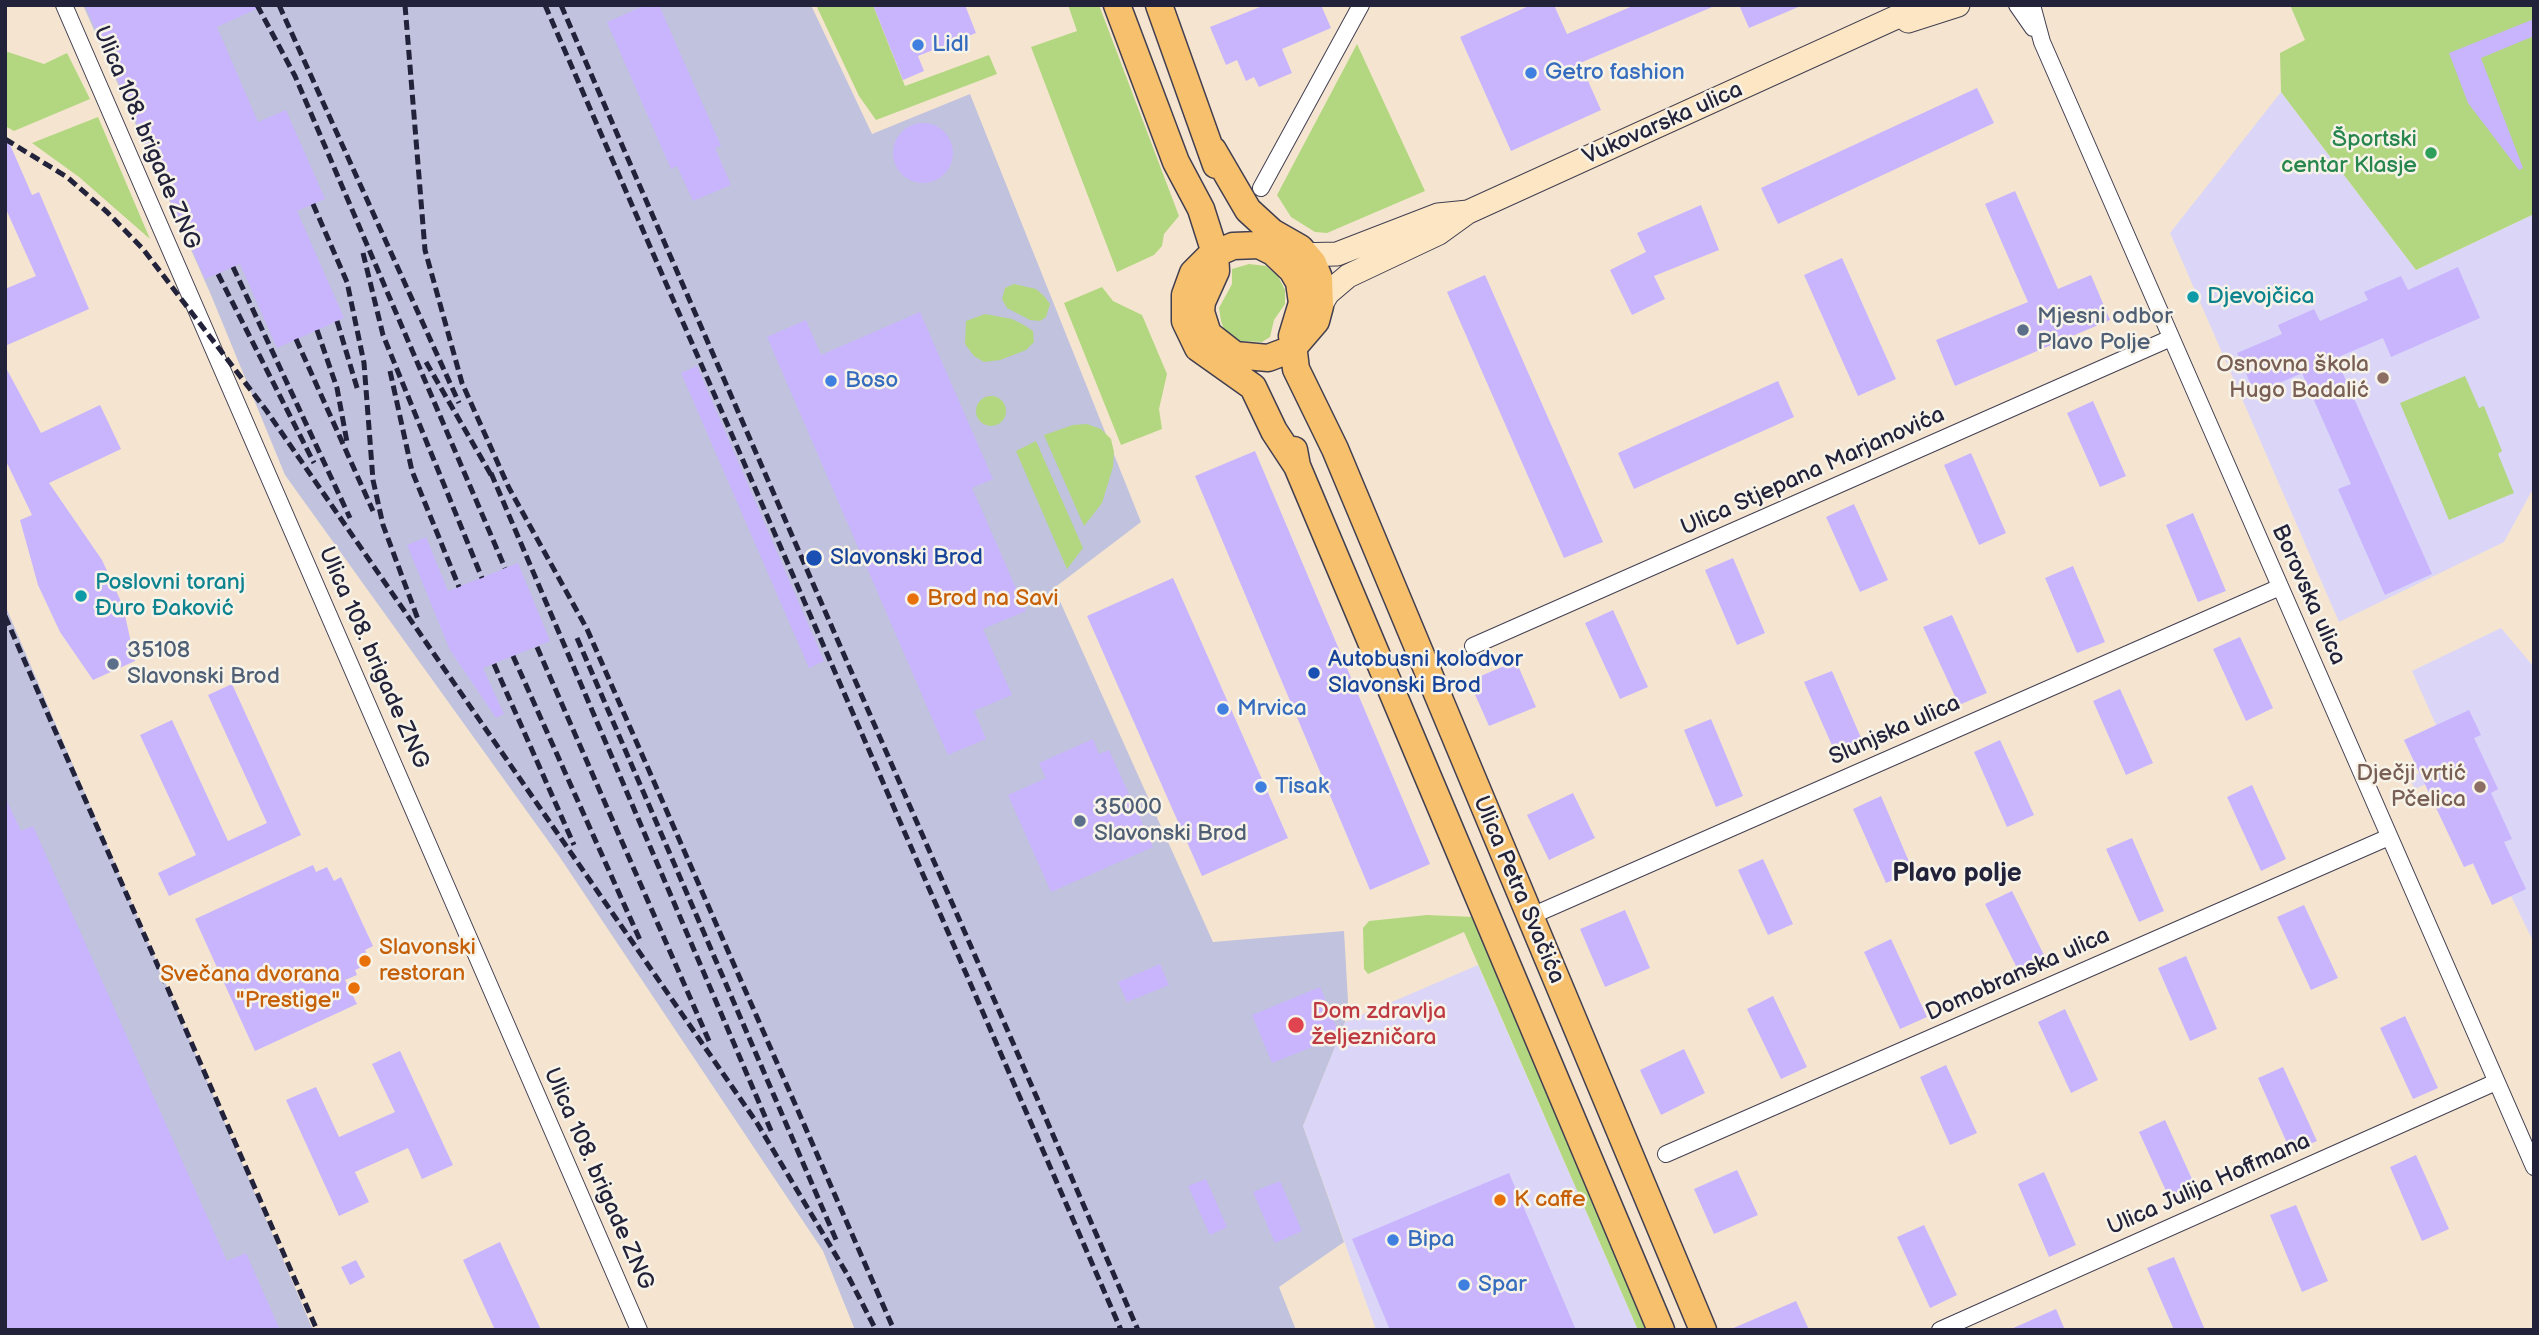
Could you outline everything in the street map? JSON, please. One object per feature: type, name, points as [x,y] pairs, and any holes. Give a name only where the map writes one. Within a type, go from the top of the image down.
[{"type":"main road","points":[[1117,5],[1176,162],[1196,231],[1208,259],[1213,281],[1202,302],[1203,322],[1216,343],[1256,367],[1284,419],[1297,466]]},
{"type":"main road","points":[[1159,5],[1234,215],[1292,270],[1302,293],[1302,303],[1293,325],[1298,343]]},
{"type":"main road","name":"Vukovarska ulica","points":[[1320,306],[1328,293],[1348,276],[1438,233],[1468,212],[1923,5]]},
{"type":"main road","name":"Vukovarska ulica","points":[[1858,36],[1958,5]]},
{"type":"main road","points":[[1213,150],[1258,221],[1308,257],[1319,278],[1320,306],[1316,321],[1298,343],[1268,358],[1244,358]]},
{"type":"main road","name":"Vukovarska ulica","points":[[1266,248],[1308,257],[1338,254],[1438,215],[1468,212]]},
{"type":"main road","points":[[1266,248],[1233,246],[1208,259],[1188,284],[1185,295],[1185,321],[1191,336],[1210,359],[1242,377],[1253,387],[1274,431],[1297,466]]},
{"type":"main road","name":"Ulica Petra Svačića","points":[[1298,343],[1304,390],[1335,449],[1703,1330]]},
{"type":"main road","name":"Ulica Petra Svačića","points":[[1297,466],[1661,1330]]},
{"type":"street","name":"Ulica 108. brigade ZNG","points":[[64,5],[639,1330]]},
{"type":"street","points":[[1261,188],[1361,5]]},
{"type":"street","name":"Borovska ulica","points":[[2017,5],[2042,42]]},
{"type":"street","name":"Borovska ulica","points":[[2032,5],[2042,42],[2534,1167]]},
{"type":"street","name":"Ulica Stjepana Marjanovića","points":[[1473,646],[2171,338]]},
{"type":"street","name":"Slunjska ulica","points":[[1529,917],[2280,587]]},
{"type":"street","name":"Domobranska ulica","points":[[1666,1154],[2389,837]]},
{"type":"street","name":"Ulica Julija Hoffmana","points":[[1940,1330],[2496,1082]]},
{"type":"shaded area","points":[[83,5],[811,5],[872,134],[970,94],[1141,522],[1054,588],[1213,942],[1344,931],[1348,1001],[1345,1022],[1303,1126],[1344,1242],[1279,1287],[1296,1330],[855,1330],[823,1251],[559,856],[285,475],[211,295]]},
{"type":"shaded area","name":"Osnovna škola Hugo Badalić","points":[[2281,92],[2416,270],[2534,214],[2534,487],[2504,542],[2339,622],[2170,233]]},
{"type":"shaded area","points":[[5,605],[313,1330],[5,1330]]},
{"type":"shaded area","name":"Dječji vrtić Pčelica","points":[[2501,628],[2534,667],[2534,943],[2511,896],[2492,905],[2473,864],[2464,867],[2426,784],[2415,789],[2409,778],[2419,773],[2404,740],[2436,725],[2412,671]]},
{"type":"shaded area","points":[[1478,965],[1638,1330],[1376,1330],[1303,1126],[1345,1022]]},
{"type":"green space","points":[[816,5],[873,5],[905,86],[989,55],[997,74],[876,120],[859,96]]},
{"type":"green space","points":[[1068,5],[1099,5],[1179,216],[1164,234],[1162,246],[1154,255],[1117,272],[1031,47],[1077,31]]},
{"type":"green space","name":"Športski centar Klasje","points":[[2290,5],[2534,5],[2534,214],[2416,270],[2281,92],[2280,53],[2305,40]]},
{"type":"green space","points":[[1357,44],[1425,191],[1327,233],[1315,232],[1291,217],[1277,195]]},
{"type":"green space","points":[[5,51],[44,64],[67,53],[90,99],[14,131],[5,126]]},
{"type":"green space","points":[[98,117],[150,239],[79,177],[32,143]]},
{"type":"green space","points":[[1249,264],[1266,266],[1278,276],[1285,290],[1285,304],[1274,320],[1270,337],[1262,342],[1241,341],[1225,332],[1221,321],[1219,308],[1232,284],[1232,269]]},
{"type":"green space","points":[[1014,284],[1036,289],[1044,296],[1050,304],[1046,317],[1040,321],[1030,320],[1007,308],[1002,299],[1005,288]]},
{"type":"green space","points":[[1102,287],[1113,301],[1142,315],[1167,374],[1159,409],[1162,429],[1121,445],[1064,303]]},
{"type":"green space","points":[[985,314],[1012,319],[1024,325],[1033,331],[1034,342],[1026,350],[1000,360],[984,362],[974,356],[965,344],[966,321]]},
{"type":"green space","points":[[2465,376],[2479,408],[2484,406],[2502,451],[2498,454],[2514,493],[2449,520],[2400,403]]},
{"type":"green space","points":[[991,396],[1002,400],[1006,411],[1002,422],[991,426],[980,422],[976,411],[980,400]]},
{"type":"green space","points":[[1087,424],[1101,429],[1111,439],[1114,452],[1113,467],[1102,503],[1084,526],[1044,435],[1073,425]]},
{"type":"green space","points":[[1036,441],[1083,548],[1067,569],[1016,451]]},
{"type":"green space","points":[[1427,915],[1475,917],[1647,1330],[1638,1330],[1464,932],[1368,974],[1364,969],[1363,928],[1369,921]]},
{"type":"building","points":[[85,5],[265,5],[217,27],[258,122],[286,110],[325,199],[297,211],[344,318],[277,348],[240,264],[205,279]]},
{"type":"building","points":[[646,5],[659,5],[721,146],[715,148],[731,185],[693,201],[677,166],[671,169],[607,22]]},
{"type":"building","name":"Lidl","points":[[873,5],[965,5],[976,33],[918,56],[924,71],[903,80]]},
{"type":"building","points":[[1265,5],[1321,5],[1331,28],[1282,49],[1292,73],[1259,87],[1254,77],[1246,81],[1237,60],[1226,65],[1210,27]]},
{"type":"building","name":"Getro fashion","points":[[1531,5],[1554,5],[1567,34],[1635,5],[1717,5],[1580,63],[1601,110],[1511,151],[1460,37]]},
{"type":"building","points":[[1739,5],[1803,5],[1749,28]]},
{"type":"building","points":[[2534,19],[2534,36],[2481,58],[2523,168],[2519,170],[2468,103],[2449,53]]},
{"type":"building","points":[[1977,88],[1994,123],[1778,224],[1761,188]]},
{"type":"building","points":[[917,123],[929,123],[945,131],[951,141],[951,165],[945,175],[929,183],[917,183],[901,175],[893,159],[893,147],[901,131]]},
{"type":"building","points":[[5,133],[32,195],[39,192],[89,309],[5,346],[5,289],[36,276],[5,207]]},
{"type":"building","name":"Mjesni odbor Plavo Polje","points":[[2015,191],[2058,289],[2091,275],[2110,320],[1955,386],[1936,340],[2028,302],[1985,204]]},
{"type":"building","points":[[1701,205],[1719,250],[1654,276],[1665,299],[1632,315],[1610,270],[1646,252],[1637,233]]},
{"type":"building","points":[[1842,258],[1896,379],[1858,396],[1804,275]]},
{"type":"building","points":[[2458,267],[2480,318],[2391,357],[2383,338],[2336,358],[2432,574],[2385,595],[2338,489],[2351,484],[2302,373],[2255,394],[2237,353],[2282,334],[2278,325],[2314,309],[2320,321],[2368,300],[2364,292],[2401,276],[2408,290]]},
{"type":"building","points":[[1485,275],[1603,542],[1564,558],[1447,292]]},
{"type":"building","points":[[920,312],[993,479],[972,488],[1026,611],[983,629],[1012,695],[974,711],[986,739],[948,755],[767,337],[806,320],[821,355]]},
{"type":"building","points":[[5,366],[41,433],[100,405],[121,449],[49,483],[102,560],[123,606],[135,661],[93,680],[60,632],[38,585],[20,520],[32,515],[5,459]]},
{"type":"building","points":[[697,366],[824,661],[809,668],[681,373]]},
{"type":"building","points":[[1778,381],[1794,417],[1634,489],[1618,453]]},
{"type":"building","points":[[2093,401],[2126,476],[2100,487],[2067,413]]},
{"type":"building","name":"Autobusni kolodvor Slavonski Brod","points":[[1255,451],[1430,864],[1370,890],[1195,476]]},
{"type":"building","points":[[1971,453],[2006,533],[1979,545],[1944,465]]},
{"type":"building","points":[[1854,504],[1888,580],[1860,592],[1826,517]]},
{"type":"building","points":[[2193,513],[2226,591],[2198,602],[2166,525]]},
{"type":"building","points":[[426,537],[448,591],[518,563],[550,641],[483,668],[504,714],[496,718],[450,650],[407,545]]},
{"type":"building","points":[[1733,558],[1765,633],[1737,645],[1705,570]]},
{"type":"building","points":[[2073,566],[2105,642],[2077,653],[2045,578]]},
{"type":"building","points":[[1173,578],[1288,838],[1202,876],[1087,616]]},
{"type":"building","points":[[1613,610],[1648,687],[1620,699],[1585,623]]},
{"type":"building","points":[[1952,615],[1987,693],[1959,705],[1923,627]]},
{"type":"building","points":[[2240,637],[2273,708],[2246,721],[2213,649]]},
{"type":"building","points":[[1516,661],[1536,707],[1489,726],[1469,681]]},
{"type":"building","points":[[1832,671],[1865,747],[1838,759],[1804,682]]},
{"type":"building","points":[[232,684],[301,835],[169,896],[158,873],[196,855],[140,735],[172,720],[228,841],[267,823],[208,695]]},
{"type":"building","points":[[2120,689],[2153,763],[2126,775],[2093,701]]},
{"type":"building","points":[[2469,710],[2481,735],[2474,738],[2498,789],[2491,793],[2512,839],[2504,842],[2526,889],[2492,905],[2473,863],[2464,867],[2404,740]]},
{"type":"building","points":[[1711,719],[1743,796],[1716,807],[1684,730]]},
{"type":"building","name":"35000 Slavonski Brod","points":[[1093,739],[1099,754],[1109,750],[1153,847],[1051,892],[1008,795],[1046,778],[1039,763]]},
{"type":"building","points":[[2000,740],[2034,815],[2007,827],[1974,752]]},
{"type":"building","points":[[2252,785],[2286,859],[2261,871],[2227,797]]},
{"type":"building","points":[[1573,793],[1595,838],[1549,860],[1527,815]]},
{"type":"building","points":[[1881,796],[1913,871],[1886,883],[1853,809]]},
{"type":"building","points":[[5,797],[21,831],[33,826],[227,1261],[246,1253],[280,1330],[5,1330]]},
{"type":"building","points":[[2132,838],[2164,911],[2139,922],[2106,849]]},
{"type":"building","points":[[1763,859],[1793,924],[1768,935],[1738,870]]},
{"type":"building","points":[[313,865],[316,872],[327,867],[334,881],[341,877],[373,946],[365,950],[371,963],[355,970],[357,975],[345,980],[357,1004],[255,1051],[195,919]]},
{"type":"building","points":[[2012,891],[2048,963],[2021,976],[1985,904]]},
{"type":"building","points":[[2304,905],[2338,978],[2311,990],[2277,917]]},
{"type":"building","points":[[1625,910],[1650,968],[1605,987],[1580,929]]},
{"type":"building","points":[[1891,939],[1927,1017],[1900,1029],[1864,952]]},
{"type":"building","points":[[2186,956],[2217,1029],[2190,1041],[2158,968]]},
{"type":"building","points":[[1160,964],[1169,985],[1127,1002],[1118,982]]},
{"type":"building","name":"Dom zdravlja željezničara","points":[[1320,987],[1340,1036],[1272,1063],[1252,1015]]},
{"type":"building","points":[[1773,996],[1807,1067],[1781,1079],[1747,1009]]},
{"type":"building","points":[[2065,1009],[2098,1080],[2071,1093],[2038,1022]]},
{"type":"building","points":[[2405,1016],[2438,1088],[2413,1099],[2380,1028]]},
{"type":"building","points":[[1684,1049],[1705,1093],[1661,1115],[1640,1070]]},
{"type":"building","points":[[400,1051],[453,1165],[422,1179],[408,1148],[355,1172],[369,1202],[339,1216],[286,1100],[316,1087],[339,1137],[395,1112],[372,1064]]},
{"type":"building","points":[[1946,1065],[1977,1133],[1950,1145],[1920,1077]]},
{"type":"building","points":[[2283,1067],[2317,1141],[2291,1152],[2258,1078]]},
{"type":"building","points":[[2165,1120],[2198,1192],[2172,1204],[2139,1132]]},
{"type":"building","points":[[2416,1155],[2449,1229],[2422,1241],[2390,1167]]},
{"type":"building","points":[[1737,1170],[1758,1215],[1714,1234],[1694,1189]]},
{"type":"building","points":[[2044,1172],[2076,1245],[2049,1257],[2018,1184]]},
{"type":"building","name":"Spar","points":[[1509,1173],[1576,1330],[1390,1330],[1352,1239]]},
{"type":"building","points":[[1206,1179],[1227,1227],[1210,1235],[1188,1186]]},
{"type":"building","points":[[1280,1181],[1302,1231],[1275,1243],[1253,1192]]},
{"type":"building","points":[[2296,1205],[2328,1281],[2302,1292],[2270,1215]]},
{"type":"building","points":[[1924,1225],[1957,1295],[1930,1308],[1897,1237]]},
{"type":"building","points":[[500,1242],[541,1330],[495,1330],[463,1260]]},
{"type":"building","points":[[2174,1257],[2205,1330],[2174,1330],[2147,1268]]},
{"type":"building","points":[[356,1260],[365,1277],[350,1285],[341,1267]]},
{"type":"building","points":[[1796,1301],[1809,1330],[1729,1330]]},
{"type":"building","points":[[2056,1309],[2065,1330],[2009,1330]]},
{"type":"railway","points":[[257,5],[295,76],[505,568]]},
{"type":"railway","points":[[279,5],[459,403]]},
{"type":"railway","points":[[405,5],[425,250],[462,383],[509,488],[587,629],[894,1330]]},
{"type":"railway","points":[[545,5],[1121,1330]]},
{"type":"railway","points":[[561,5],[1138,1330]]},
{"type":"railway","points":[[5,139],[67,177],[107,212],[143,249],[266,410],[757,1123],[847,1274],[876,1330]]},
{"type":"railway","points":[[313,204],[347,282],[364,363],[373,480],[383,525],[419,622]]},
{"type":"railway","points":[[363,253],[383,335],[482,578]]},
{"type":"railway","points":[[233,267],[350,518]]},
{"type":"railway","points":[[218,274],[314,463]]},
{"type":"railway","points":[[337,321],[358,391]]},
{"type":"railway","points":[[317,330],[337,388],[347,442]]},
{"type":"railway","points":[[296,339],[373,511]]},
{"type":"railway","points":[[426,362],[494,480]]},
{"type":"railway","points":[[390,371],[412,471],[459,587]]},
{"type":"railway","points":[[491,473],[772,1133]]},
{"type":"railway","points":[[5,616],[317,1330]]},
{"type":"railway","points":[[577,638],[837,1242]]},
{"type":"railway","points":[[537,647],[709,1041]]},
{"type":"railway","points":[[513,656],[640,940]]},
{"type":"railway","points":[[494,664],[574,845]]},
{"type":"place","name":"Lidl","points":[[918,45]]},
{"type":"place","name":"Getro fashion","points":[[1531,73]]},
{"type":"place","name":"Športski centar Klasje","points":[[2431,153]]},
{"type":"place","name":"Djevojčica","points":[[2193,297]]},
{"type":"place","name":"Mjesni odbor Plavo Polje","points":[[2023,330]]},
{"type":"place","name":"Osnovna škola Hugo Badalić","points":[[2383,378]]},
{"type":"place","name":"Boso","points":[[831,381]]},
{"type":"place","name":"Slavonski Brod","points":[[814,558]]},
{"type":"place","name":"Poslovni toranj Đuro Đaković","points":[[81,596]]},
{"type":"place","name":"Brod na Savi","points":[[913,599]]},
{"type":"place","name":"35108 Slavonski Brod","points":[[113,664]]},
{"type":"place","name":"Autobusni kolodvor Slavonski Brod","points":[[1314,673]]},
{"type":"place","name":"Mrvica","points":[[1223,709]]},
{"type":"place","name":"Tisak","points":[[1261,787]]},
{"type":"place","name":"Dječji vrtić Pčelica","points":[[2480,787]]},
{"type":"place","name":"35000 Slavonski Brod","points":[[1080,821]]},
{"type":"place","name":"Slavonski restoran","points":[[365,961]]},
{"type":"place","name":"Svečana dvorana \"Prestige\"","points":[[354,988]]},
{"type":"place","name":"Dom zdravlja željezničara","points":[[1296,1025]]},
{"type":"place","name":"K caffe","points":[[1500,1200]]},
{"type":"place","name":"Bipa","points":[[1393,1240]]},
{"type":"place","name":"Spar","points":[[1464,1285]]},
{"type":"district","name":"Plavo polje","points":[[1957,874]]}]
